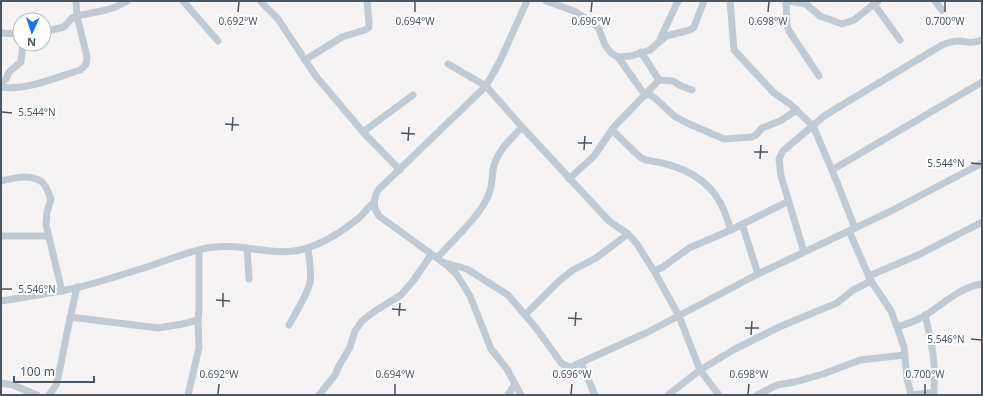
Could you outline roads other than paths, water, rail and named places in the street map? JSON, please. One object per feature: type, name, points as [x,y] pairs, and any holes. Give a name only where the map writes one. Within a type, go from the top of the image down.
[{"type":"street","points":[[1,87],[11,88],[38,83],[80,70],[84,67],[87,63],[87,57],[77,16],[76,1]]},
{"type":"street","points":[[52,30],[64,27],[72,18],[77,16],[116,7],[127,1]]},
{"type":"street","points":[[183,1],[218,41]]},
{"type":"street","points":[[260,1],[278,19],[315,75],[363,132],[400,170]]},
{"type":"street","points":[[305,60],[342,37],[366,30],[369,27],[367,1]]},
{"type":"street","points":[[521,395],[507,369],[491,349],[467,290],[453,270],[379,216],[375,209],[374,203],[378,190],[486,86],[499,63],[526,1]]},
{"type":"street","points":[[546,1],[574,12],[592,22],[599,29],[605,45],[618,57],[646,95],[650,95],[655,98],[674,116],[687,123],[724,139],[751,137],[756,135],[762,128],[780,121],[796,110]]},
{"type":"street","points":[[658,43],[678,1]]},
{"type":"street","points":[[618,57],[631,56],[650,50],[666,36],[690,30],[694,27],[704,1]]},
{"type":"street","points":[[730,1],[734,50],[774,93],[796,110],[813,126],[832,170],[870,278],[891,311],[897,327],[904,347],[906,374],[911,395],[934,392],[934,364],[932,346],[925,315]]},
{"type":"street","points":[[786,1],[787,24],[789,31],[819,76]]},
{"type":"street","points":[[789,1],[806,4],[820,16],[842,24],[854,20],[876,2],[900,40]]},
{"type":"street","points":[[935,1],[942,10]]},
{"type":"street","points":[[1,33],[12,34]]},
{"type":"street","points":[[804,252],[780,176],[779,159],[782,151],[823,117],[942,45],[958,41],[972,43],[982,40]]},
{"type":"street","points":[[1,84],[6,80],[9,72],[21,62],[22,52]]},
{"type":"street","points":[[641,52],[659,80]]},
{"type":"street","points":[[448,64],[486,86],[569,179],[609,221],[628,234],[642,250],[679,316],[700,370],[719,395]]},
{"type":"street","points":[[659,80],[673,81],[692,90]]},
{"type":"street","points":[[569,179],[594,156],[612,130],[659,80]]},
{"type":"street","points":[[832,170],[982,82]]},
{"type":"street","points":[[363,132],[413,95]]},
{"type":"street","points":[[319,395],[335,375],[338,366],[350,347],[355,331],[362,321],[375,311],[401,296],[476,215],[489,194],[496,158],[502,148],[522,127]]},
{"type":"street","points":[[612,130],[641,158],[679,168],[695,175],[707,185],[721,204],[731,230]]},
{"type":"street","points":[[437,258],[467,268],[508,295],[562,364],[571,367],[648,332],[758,274],[891,211],[982,163]]},
{"type":"street","points":[[1,181],[17,177],[31,178],[43,183],[51,199],[47,212],[46,225],[62,291]]},
{"type":"street","points":[[654,271],[663,267],[689,248],[731,230],[788,202]]},
{"type":"street","points":[[1,301],[62,291],[136,271],[207,248],[222,246],[293,251],[308,248],[343,230],[361,216],[368,207],[374,203]]},
{"type":"street","points":[[668,395],[700,370],[735,349],[779,327],[837,303],[870,278],[982,222]]},
{"type":"street","points":[[742,224],[758,274]]},
{"type":"street","points":[[525,315],[559,281],[573,270],[596,258],[628,234]]},
{"type":"street","points":[[1,236],[48,236]]},
{"type":"street","points":[[247,248],[249,279]]},
{"type":"street","points":[[289,325],[310,282],[311,270],[308,248]]},
{"type":"street","points":[[188,395],[199,348],[199,250]]},
{"type":"street","points":[[897,327],[925,315],[963,290],[982,284]]},
{"type":"street","points":[[49,395],[56,385],[58,378],[77,287]]},
{"type":"street","points":[[70,317],[158,328],[198,320]]},
{"type":"street","points":[[757,395],[777,385],[795,382],[822,374],[860,360],[905,356]]},
{"type":"street","points":[[581,363],[595,395]]},
{"type":"street","points":[[1,383],[13,385],[37,395]]},
{"type":"street","points":[[508,395],[515,384]]}]
